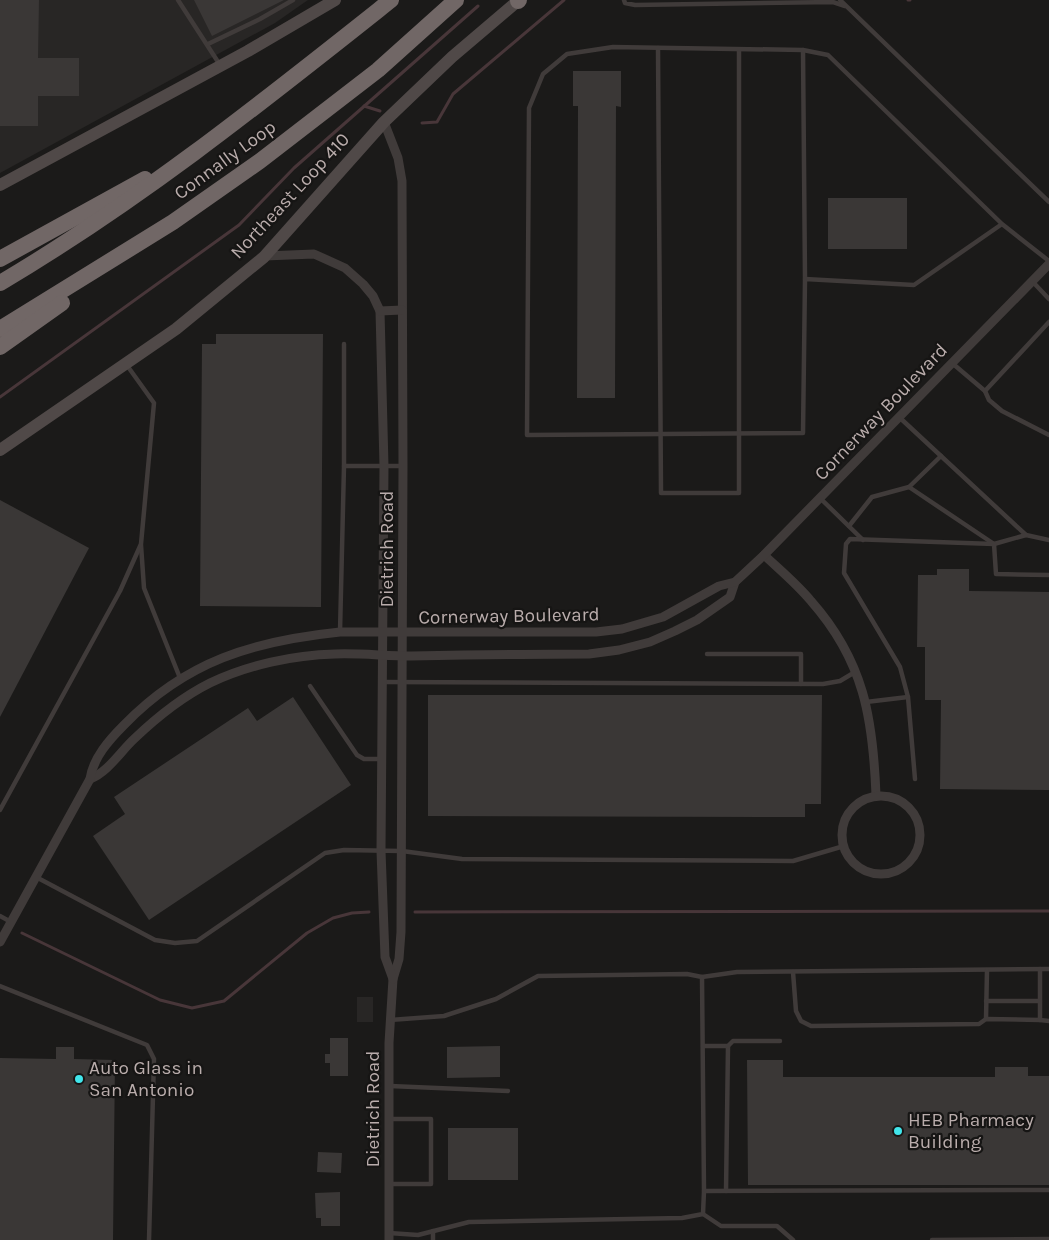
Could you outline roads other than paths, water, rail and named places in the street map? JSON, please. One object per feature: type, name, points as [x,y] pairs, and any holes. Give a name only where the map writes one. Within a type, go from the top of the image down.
[{"type":"highway","name":"Connally Loop","points":[[0,283],[121,207],[206,145],[391,0]]},
{"type":"highway","name":"Connally Loop","points":[[0,329],[173,222],[260,161],[378,70],[456,0]]},
{"type":"highway","points":[[0,259],[206,145]]},
{"type":"highway","points":[[0,347],[173,222]]},
{"type":"main road","name":"Northeast Loop 410","points":[[0,450],[176,329],[265,256],[384,122],[452,57],[519,0]]},
{"type":"main road","points":[[0,185],[220,66],[326,3]]},
{"type":"street","name":"Dietrich Road","points":[[384,122],[398,158],[402,181],[404,466],[401,932],[398,959],[393,979],[390,1020],[389,1237]]},
{"type":"street","name":"Dietrich Road","points":[[265,256],[314,254],[344,268],[363,284],[373,296],[380,311],[384,466],[381,851],[385,957],[393,979]]},
{"type":"street","name":"Cornerway Boulevard","points":[[90,779],[99,775],[160,715],[211,683],[248,668],[281,660],[335,654],[403,656],[589,654],[619,650],[650,642],[697,620],[730,597],[735,582],[900,417],[1049,262]]},
{"type":"street","points":[[380,311],[402,310]]},
{"type":"street","points":[[764,555],[810,599],[827,620],[841,642],[855,672],[866,702],[874,742],[876,796]]},
{"type":"street","name":"Cornerway Boulevard","points":[[0,942],[90,779],[92,765],[117,732],[138,710],[180,678],[227,655],[265,643],[340,632],[382,634],[596,632],[622,629],[663,616],[719,586],[735,582]]},
{"type":"street","points":[[876,796],[889,796],[902,801],[912,810],[918,822],[920,836],[917,849],[910,861],[900,869],[887,874],[874,874],[863,870],[853,862],[844,846],[842,828],[846,816],[854,806],[864,799],[876,796]]},
{"type":"lane","points":[[178,0],[208,44],[220,66]]},
{"type":"lane","points":[[208,44],[260,20],[292,0]]},
{"type":"lane","points":[[624,0],[625,3],[635,5],[833,2],[846,6]]},
{"type":"lane","points":[[840,0],[1049,202]]},
{"type":"lane","points":[[803,50],[805,280],[803,433],[527,435],[529,108],[543,74],[567,54],[612,47],[803,50],[828,56],[1002,224],[1049,262]]},
{"type":"lane","points":[[658,48],[661,493],[739,493],[738,50]]},
{"type":"lane","points":[[805,280],[914,285],[1002,224]]},
{"type":"lane","points":[[1032,281],[1049,298]]},
{"type":"lane","points":[[985,391],[1049,322]]},
{"type":"lane","points":[[340,632],[344,466],[344,344]]},
{"type":"lane","points":[[952,363],[985,391],[989,400],[1002,411],[1049,436]]},
{"type":"lane","points":[[126,364],[154,403],[141,544],[144,588],[180,678]]},
{"type":"lane","points":[[900,417],[1026,535]]},
{"type":"lane","points":[[849,526],[872,497],[909,487],[941,456]]},
{"type":"lane","points":[[344,466],[404,466]]},
{"type":"lane","points":[[909,487],[994,544]]},
{"type":"lane","points":[[820,498],[864,540]]},
{"type":"lane","points":[[916,779],[908,697],[900,667],[844,573],[846,544],[850,540],[864,540],[994,544],[1026,535],[1049,540]]},
{"type":"lane","points":[[0,810],[120,591],[141,544]]},
{"type":"lane","points":[[994,544],[996,574],[1049,575]]},
{"type":"lane","points":[[707,654],[801,654],[801,684]]},
{"type":"lane","points":[[382,682],[823,684],[840,681],[855,672]]},
{"type":"lane","points":[[310,686],[357,755],[364,758],[382,759]]},
{"type":"lane","points":[[866,702],[908,697]]},
{"type":"lane","points":[[36,876],[156,940],[186,942],[197,940],[325,853],[344,850],[402,852],[462,859],[793,861],[844,846]]},
{"type":"lane","points":[[0,916],[11,922]]},
{"type":"lane","points":[[390,1020],[444,1016],[496,999],[538,976],[688,974],[702,977],[737,972],[1049,969]]},
{"type":"lane","points":[[986,970],[986,1019]]},
{"type":"lane","points":[[1040,970],[1040,1020]]},
{"type":"lane","points":[[793,972],[796,1011],[801,1021],[812,1026],[979,1024],[986,1019],[1049,1021]]},
{"type":"lane","points":[[702,977],[704,1191],[702,1214]]},
{"type":"lane","points":[[0,986],[147,1045],[154,1058],[149,1240]]},
{"type":"lane","points":[[986,1001],[1040,1001]]},
{"type":"lane","points":[[726,1191],[728,1046],[733,1041],[740,1040],[780,1040]]},
{"type":"lane","points":[[703,1046],[728,1046]]},
{"type":"lane","points":[[389,1086],[508,1091]]},
{"type":"lane","points":[[389,1118],[431,1119],[431,1184],[389,1184]]},
{"type":"lane","points":[[704,1191],[1049,1190]]},
{"type":"lane","points":[[389,1237],[418,1235],[469,1222],[682,1218],[702,1214],[720,1226],[777,1226],[793,1240]]},
{"type":"lane","points":[[433,1231],[434,1240]]},
{"type":"lane","points":[[932,1240],[1049,1239]]},
{"type":"waterway","points":[[422,123],[437,122],[453,94],[564,0]]},
{"type":"waterway","points":[[0,397],[239,225],[294,168],[478,6]]},
{"type":"waterway","points":[[364,106],[380,111]]},
{"type":"waterway","points":[[415,912],[1049,911]]},
{"type":"waterway","points":[[22,933],[160,1000],[192,1008],[224,1001],[307,933],[333,918],[352,913],[369,912]]},
{"type":"place","name":"Auto Glass in San Antonio","points":[[79,1079]]},
{"type":"place","name":"HEB Pharmacy Building","points":[[898,1131]]}]
